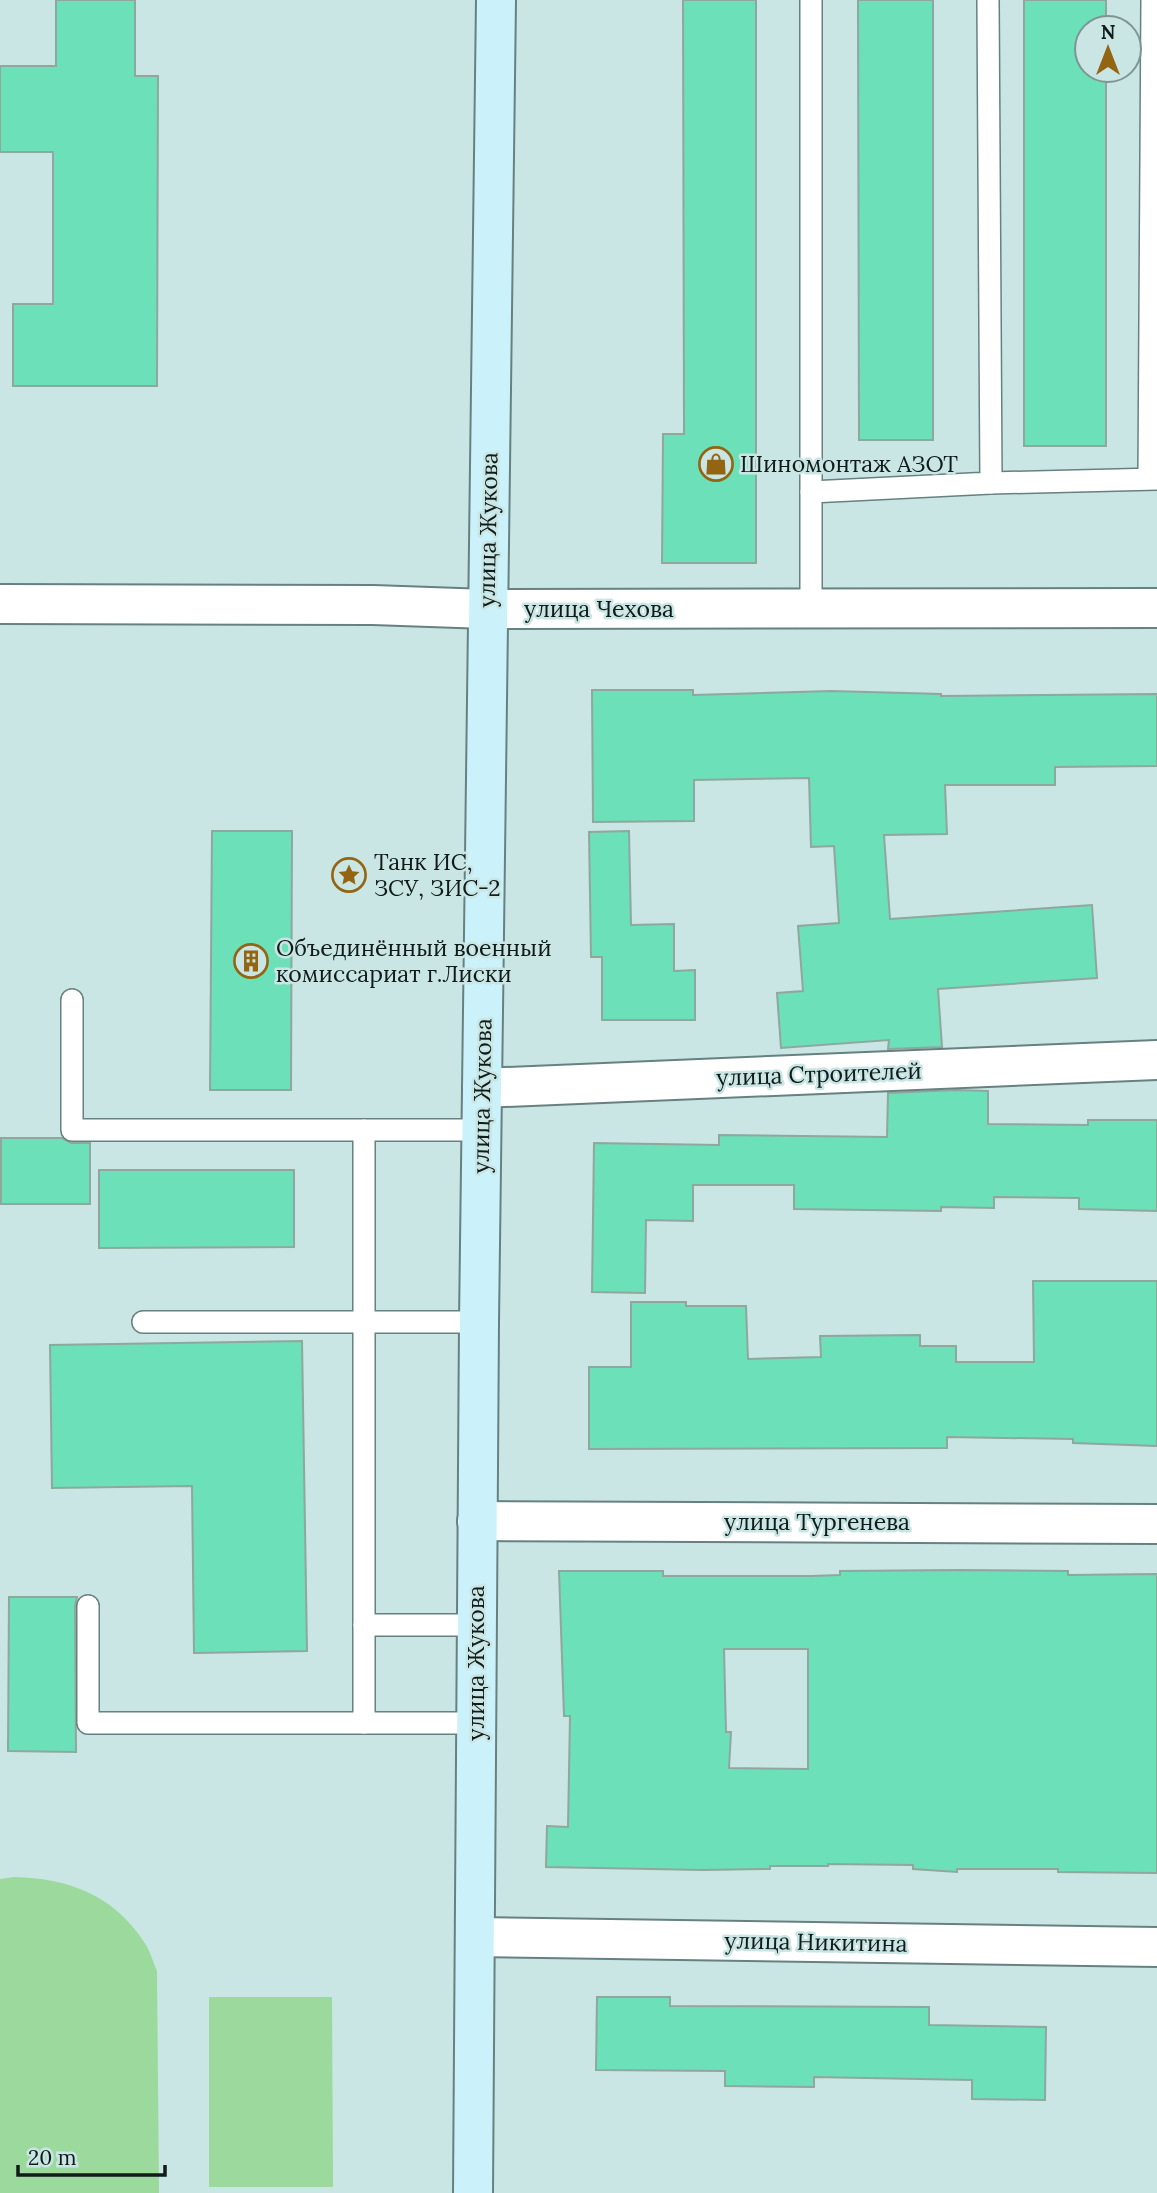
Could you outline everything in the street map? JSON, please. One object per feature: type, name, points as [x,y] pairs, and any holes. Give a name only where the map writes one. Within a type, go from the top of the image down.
[{"type":"street","name":"улица Жукова","points":[[473,2193],[481,1129],[496,0]]},
{"type":"street","name":"улица Чехова","points":[[0,604],[373,605],[487,609],[1157,608]]},
{"type":"street","name":"улица Строителей","points":[[482,1088],[1157,1060]]},
{"type":"street","name":"улица Тургенева","points":[[477,1521],[1157,1524]]},
{"type":"street","name":"улица Никитина","points":[[475,1937],[1157,1947]]},
{"type":"lane","points":[[811,0],[811,608]]},
{"type":"lane","points":[[988,0],[991,482]]},
{"type":"lane","points":[[811,492],[991,482],[1153,479],[1152,0]]},
{"type":"lane","points":[[72,1000],[72,1129],[481,1129]]},
{"type":"lane","points":[[364,1129],[364,1723]]},
{"type":"lane","points":[[143,1322],[479,1322]]},
{"type":"lane","points":[[88,1606],[88,1723],[476,1723]]},
{"type":"lane","points":[[364,1625],[477,1625]]},
{"type":"green space","points":[[14,1877],[52,1881],[88,1892],[118,1912],[132,1926],[150,1952],[157,1971],[159,2193],[0,2193],[0,1879]]},
{"type":"green space","points":[[209,1997],[332,1997],[333,2187],[209,2187]]},
{"type":"building","points":[[56,0],[135,0],[135,76],[158,76],[157,386],[13,386],[13,304],[53,304],[53,152],[0,152],[0,66],[56,66]]},
{"type":"building","points":[[683,0],[756,0],[756,563],[662,563],[663,434],[684,434]]},
{"type":"building","points":[[858,0],[933,0],[933,440],[859,440]]},
{"type":"building","points":[[1024,0],[1106,0],[1106,14],[1073,14],[1073,84],[1106,84],[1106,446],[1024,446]]},
{"type":"building","points":[[592,690],[693,690],[693,695],[831,691],[941,696],[1157,694],[1157,766],[1055,767],[1055,785],[945,785],[947,834],[884,835],[890,919],[1092,905],[1097,978],[938,989],[942,1047],[888,1049],[889,1040],[781,1048],[777,993],[803,991],[798,926],[839,923],[834,846],[811,847],[809,778],[694,780],[694,821],[593,822]]},
{"type":"building","name":"Объединённый военный комиссариат г.Лиски","points":[[212,831],[292,831],[291,1090],[210,1090]]},
{"type":"building","points":[[629,831],[631,925],[674,924],[674,971],[695,970],[695,1020],[602,1020],[602,957],[591,957],[589,832]]},
{"type":"building","points":[[988,1091],[988,1124],[1088,1125],[1088,1120],[1157,1120],[1157,1211],[1079,1209],[1079,1198],[994,1197],[994,1208],[941,1207],[941,1211],[794,1209],[794,1185],[693,1185],[693,1221],[646,1220],[645,1293],[592,1292],[594,1143],[719,1145],[719,1135],[887,1137],[888,1093]]},
{"type":"building","points":[[1,1138],[62,1138],[71,1143],[90,1143],[90,1204],[1,1204]]},
{"type":"building","points":[[99,1170],[294,1170],[294,1247],[99,1248]]},
{"type":"building","points":[[1033,1281],[1157,1281],[1157,1446],[1073,1443],[1073,1439],[947,1437],[947,1448],[589,1449],[589,1367],[631,1367],[631,1302],[746,1306],[748,1359],[821,1357],[820,1336],[920,1335],[920,1346],[956,1346],[956,1362],[1034,1362]]},
{"type":"building","points":[[302,1341],[307,1651],[194,1653],[192,1486],[52,1488],[50,1345]]},
{"type":"building","points":[[559,1571],[663,1571],[663,1576],[811,1576],[840,1575],[840,1571],[1068,1571],[1068,1575],[1157,1574],[1157,1873],[1058,1872],[1058,1869],[957,1869],[957,1872],[913,1869],[913,1865],[828,1864],[770,1866],[770,1869],[703,1870],[546,1867],[547,1826],[568,1827],[570,1716],[564,1716]],"holes":[[[724,1649],[808,1649],[808,1769],[729,1768],[731,1732],[726,1732]]]},
{"type":"building","points":[[9,1597],[77,1597],[76,1752],[8,1751]]},
{"type":"building","points":[[597,1997],[670,1997],[670,2006],[929,2007],[929,2025],[1046,2027],[1045,2100],[972,2099],[972,2080],[814,2077],[814,2087],[725,2086],[725,2071],[596,2070]]},
{"type":"place","name":"Шиномонтаж АЗОТ","points":[[716,464]]},
{"type":"place","name":"Танк ИС, ЗСУ, ЗИС-2","points":[[349,875]]},
{"type":"place","name":"Объединённый военный комиссариат г.Лиски","points":[[251,961]]}]
